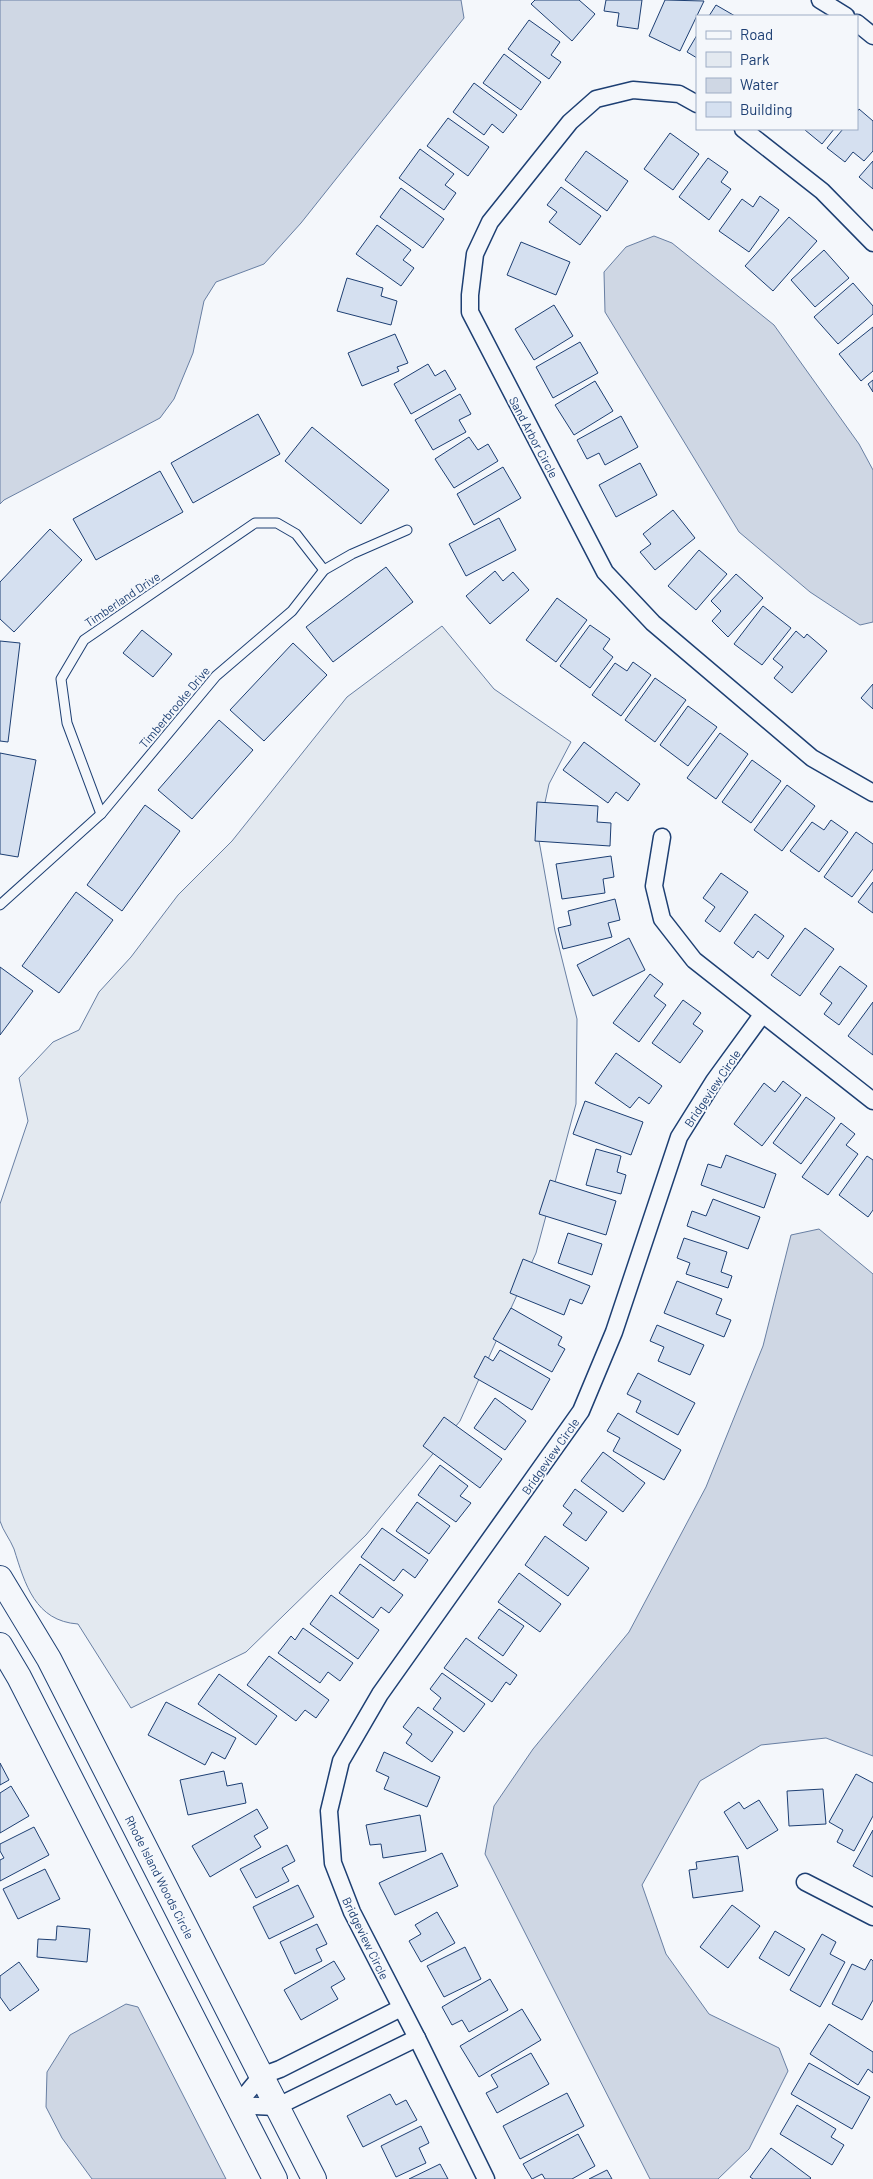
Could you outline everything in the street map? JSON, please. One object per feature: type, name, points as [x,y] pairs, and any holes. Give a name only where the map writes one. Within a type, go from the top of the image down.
[{"type":"street","points":[[820,0],[844,15]]},
{"type":"street","points":[[858,24],[873,36]]},
{"type":"street","name":"Sand Arbor Circle","points":[[696,103],[679,94],[634,90],[596,98],[570,122],[490,222],[475,254],[470,312],[605,572],[653,623],[812,758],[873,793]]},
{"type":"street","points":[[745,130],[822,191],[873,243]]},
{"type":"street","points":[[662,837],[654,886],[662,919],[694,960],[873,1101]]},
{"type":"street","name":"Bridgeview Circle","points":[[486,2179],[417,2038],[352,1912],[333,1863],[329,1811],[341,1761],[380,1694],[581,1411],[614,1332],[679,1137],[714,1081],[762,1015]]},
{"type":"street","name":"Rhode Island Woods Circle","points":[[0,1578],[49,1659],[314,2179]]},
{"type":"street","points":[[0,1645],[19,1677],[275,2179]]},
{"type":"street","points":[[805,1882],[873,1917]]},
{"type":"street","points":[[237,2105],[262,2076],[280,2069],[401,2008]]},
{"type":"street","points":[[237,2105],[276,2107],[417,2038]]},
{"type":"lane","name":"Timberland Drive","points":[[102,814],[67,722],[61,679],[84,640],[255,523],[277,523],[296,534],[324,570]]},
{"type":"lane","name":"Timberbrooke Drive","points":[[0,905],[102,814],[216,676],[292,611],[324,570],[352,554],[407,530]]},
{"type":"green space","points":[[442,626],[494,689],[571,742],[549,784],[538,835],[555,931],[577,1019],[576,1104],[536,1253],[460,1421],[366,1535],[246,1652],[131,1708],[78,1624],[51,1616],[34,1599],[14,1549],[0,1521],[0,1204],[28,1121],[19,1078],[53,1042],[79,1030],[99,992],[131,957],[178,895],[232,841],[347,697]]},
{"type":"water","points":[[0,0],[461,0],[464,18],[301,223],[264,264],[216,282],[204,301],[193,353],[174,399],[160,418],[4,500],[0,504]]},
{"type":"water","points":[[654,236],[672,243],[774,325],[859,444],[873,470],[873,622],[860,625],[810,592],[739,532],[605,312],[604,272],[626,247]]},
{"type":"water","points":[[819,1229],[873,1274],[873,1756],[826,1738],[761,1745],[700,1781],[642,1885],[666,1954],[709,2014],[779,2048],[788,2071],[749,2149],[718,2179],[650,2179],[485,1854],[494,1806],[533,1749],[629,1632],[706,1487],[763,1346],[791,1235]]},
{"type":"water","points":[[126,2004],[138,2007],[226,2179],[92,2179],[62,2138],[46,2107],[47,2072],[70,2035]]},
{"type":"building","points":[[535,0],[579,0],[595,14],[572,41],[531,4]]},
{"type":"building","points":[[606,0],[642,0],[638,29],[617,26],[619,13],[604,11]]},
{"type":"building","points":[[665,0],[704,1],[680,51],[649,36]]},
{"type":"building","points":[[716,5],[733,15],[710,15]]},
{"type":"building","points":[[529,20],[560,42],[551,55],[561,62],[549,79],[508,49]]},
{"type":"building","points":[[696,37],[696,57],[687,52]]},
{"type":"building","points":[[504,54],[541,82],[521,110],[483,83]]},
{"type":"building","points":[[474,83],[517,115],[503,133],[492,124],[484,135],[453,112]]},
{"type":"building","points":[[859,109],[873,121],[873,151],[864,161],[853,152],[845,162],[827,148],[842,130],[858,130]]},
{"type":"building","points":[[448,118],[489,147],[468,176],[427,146]]},
{"type":"building","points":[[805,130],[833,130],[822,144]]},
{"type":"building","points":[[670,133],[699,154],[673,190],[644,169]]},
{"type":"building","points":[[420,149],[454,174],[445,185],[456,193],[444,210],[399,178]]},
{"type":"building","points":[[586,151],[628,181],[607,211],[565,180]]},
{"type":"building","points":[[708,158],[728,172],[721,182],[731,189],[709,220],[679,197]]},
{"type":"building","points":[[873,161],[873,189],[859,177]]},
{"type":"building","points":[[561,187],[601,216],[580,245],[549,222],[557,212],[547,205]]},
{"type":"building","points":[[401,188],[444,219],[423,248],[380,217]]},
{"type":"building","points":[[760,196],[779,210],[749,252],[719,231],[742,199],[753,207]]},
{"type":"building","points":[[789,217],[817,241],[773,291],[745,266]]},
{"type":"building","points":[[377,225],[411,250],[403,260],[414,268],[401,286],[356,254]]},
{"type":"building","points":[[521,242],[570,262],[556,295],[507,275]]},
{"type":"building","points":[[824,250],[849,278],[815,307],[791,280]]},
{"type":"building","points":[[347,278],[383,288],[381,296],[397,301],[391,325],[337,311]]},
{"type":"building","points":[[853,283],[873,306],[873,314],[838,344],[814,317]]},
{"type":"building","points":[[554,305],[573,336],[534,360],[515,329]]},
{"type":"building","points":[[873,327],[873,371],[861,381],[839,354]]},
{"type":"building","points":[[395,334],[408,363],[397,367],[399,371],[362,386],[348,353]]},
{"type":"building","points":[[580,342],[598,373],[553,398],[536,367]]},
{"type":"building","points":[[428,364],[435,376],[445,370],[456,389],[411,414],[394,384]]},
{"type":"building","points":[[873,380],[873,392],[868,384]]},
{"type":"building","points":[[595,381],[613,411],[574,435],[555,405]]},
{"type":"building","points":[[460,394],[471,414],[459,420],[466,432],[433,450],[415,420]]},
{"type":"building","points":[[258,414],[280,454],[193,503],[171,463]]},
{"type":"building","points":[[621,416],[638,447],[605,465],[599,453],[587,459],[577,440]]},
{"type":"building","points":[[312,427],[389,490],[361,524],[285,461]]},
{"type":"building","points":[[469,437],[478,450],[488,444],[498,461],[454,488],[435,459]]},
{"type":"building","points":[[640,463],[657,495],[616,517],[599,485]]},
{"type":"building","points":[[503,467],[521,498],[474,525],[457,494]]},
{"type":"building","points":[[160,471],[183,512],[96,560],[73,519]]},
{"type":"building","points":[[673,510],[695,538],[655,570],[640,552],[651,544],[643,534]]},
{"type":"building","points":[[499,518],[516,550],[466,576],[449,544]]},
{"type":"building","points":[[50,529],[82,560],[14,632],[0,619],[0,582]]},
{"type":"building","points":[[699,550],[727,574],[696,610],[668,586]]},
{"type":"building","points":[[386,567],[413,602],[333,662],[306,627]]},
{"type":"building","points":[[495,571],[503,581],[513,572],[529,590],[490,624],[466,596]]},
{"type":"building","points":[[736,574],[763,598],[728,637],[712,621],[721,611],[711,601]]},
{"type":"building","points":[[557,598],[587,620],[556,662],[526,640]]},
{"type":"building","points":[[763,606],[791,628],[762,665],[734,644]]},
{"type":"building","points":[[590,625],[610,639],[603,649],[613,657],[590,688],[560,666]]},
{"type":"building","points":[[142,630],[172,654],[153,677],[123,653]]},
{"type":"building","points":[[796,631],[804,638],[807,634],[827,651],[792,693],[774,678],[783,667],[773,659]]},
{"type":"building","points":[[0,641],[20,643],[8,742],[0,741]]},
{"type":"building","points":[[293,643],[327,675],[264,741],[230,710]]},
{"type":"building","points":[[633,662],[651,675],[621,716],[592,695],[615,663],[627,671]]},
{"type":"building","points":[[655,678],[686,700],[655,742],[625,720]]},
{"type":"building","points":[[873,684],[873,709],[861,698]]},
{"type":"building","points":[[688,706],[717,727],[688,766],[660,745]]},
{"type":"building","points":[[219,720],[253,750],[192,819],[158,790]]},
{"type":"building","points":[[720,733],[748,754],[716,799],[687,778]]},
{"type":"building","points":[[584,742],[640,784],[628,801],[616,792],[608,803],[563,770]]},
{"type":"building","points":[[0,753],[36,760],[18,857],[0,854]]},
{"type":"building","points":[[752,760],[781,781],[751,823],[722,802]]},
{"type":"building","points":[[787,785],[815,806],[782,851],[754,830]]},
{"type":"building","points":[[537,802],[598,806],[597,822],[611,823],[610,846],[535,841]]},
{"type":"building","points":[[145,805],[180,831],[122,911],[87,885]]},
{"type":"building","points":[[831,820],[848,832],[819,872],[790,851],[812,822],[824,830]]},
{"type":"building","points":[[856,832],[873,844],[873,869],[852,897],[824,877]]},
{"type":"building","points":[[611,856],[614,877],[603,879],[605,893],[562,899],[556,864]]},
{"type":"building","points":[[721,873],[748,892],[720,932],[705,921],[715,907],[703,898]]},
{"type":"building","points":[[873,882],[873,913],[858,902]]},
{"type":"building","points":[[76,892],[113,920],[59,993],[22,966]]},
{"type":"building","points":[[615,899],[620,920],[608,923],[612,937],[563,949],[558,928],[571,925],[568,911]]},
{"type":"building","points":[[755,914],[784,936],[768,959],[758,951],[753,958],[734,943]]},
{"type":"building","points":[[805,928],[834,949],[800,996],[771,975]]},
{"type":"building","points":[[629,938],[645,970],[593,996],[577,965]]},
{"type":"building","points":[[840,966],[867,986],[839,1025],[824,1014],[832,1003],[820,994]]},
{"type":"building","points":[[0,967],[33,991],[0,1035]]},
{"type":"building","points":[[650,974],[663,984],[654,996],[666,1005],[639,1042],[613,1023]]},
{"type":"building","points":[[683,1000],[701,1013],[693,1024],[703,1031],[680,1063],[652,1043]]},
{"type":"building","points":[[873,1002],[873,1055],[848,1036]]},
{"type":"building","points":[[616,1053],[662,1086],[649,1104],[639,1097],[630,1108],[595,1083]]},
{"type":"building","points":[[783,1081],[801,1095],[762,1146],[734,1124],[764,1083],[775,1092]]},
{"type":"building","points":[[806,1097],[835,1118],[801,1164],[773,1143]]},
{"type":"building","points":[[585,1101],[643,1122],[631,1155],[573,1134]]},
{"type":"building","points":[[841,1123],[855,1134],[846,1145],[858,1154],[828,1195],[802,1177]]},
{"type":"building","points":[[596,1149],[621,1156],[617,1172],[626,1175],[621,1194],[586,1185]]},
{"type":"building","points":[[726,1155],[776,1174],[764,1208],[701,1185],[708,1164],[721,1168]]},
{"type":"building","points":[[867,1156],[873,1160],[873,1210],[868,1217],[839,1195]]},
{"type":"building","points":[[550,1180],[616,1201],[606,1235],[539,1214]]},
{"type":"building","points":[[713,1199],[760,1217],[748,1249],[687,1226],[692,1211],[706,1216]]},
{"type":"building","points":[[568,1233],[602,1244],[592,1275],[558,1263]]},
{"type":"building","points":[[684,1238],[727,1252],[721,1272],[732,1276],[728,1288],[686,1274],[690,1263],[677,1258]]},
{"type":"building","points":[[523,1259],[590,1286],[582,1304],[570,1299],[564,1315],[510,1293]]},
{"type":"building","points":[[677,1281],[722,1299],[716,1314],[731,1320],[724,1337],[664,1313]]},
{"type":"building","points":[[511,1308],[562,1337],[558,1345],[565,1349],[552,1372],[493,1339]]},
{"type":"building","points":[[657,1325],[704,1345],[690,1375],[658,1361],[664,1347],[650,1341]]},
{"type":"building","points":[[500,1350],[550,1379],[532,1410],[474,1377],[485,1356],[493,1361]]},
{"type":"building","points":[[638,1373],[695,1403],[678,1435],[636,1412],[641,1401],[627,1394]]},
{"type":"building","points":[[495,1398],[526,1421],[505,1450],[474,1428]]},
{"type":"building","points":[[618,1413],[681,1450],[664,1480],[613,1451],[620,1438],[607,1431]]},
{"type":"building","points":[[444,1417],[502,1459],[480,1488],[423,1446]]},
{"type":"building","points":[[603,1452],[645,1483],[623,1512],[581,1481]]},
{"type":"building","points":[[440,1465],[468,1486],[460,1496],[471,1503],[456,1522],[418,1495]]},
{"type":"building","points":[[575,1489],[607,1512],[586,1541],[563,1525],[572,1513],[563,1506]]},
{"type":"building","points":[[417,1502],[450,1526],[429,1554],[396,1531]]},
{"type":"building","points":[[382,1528],[428,1560],[415,1578],[403,1569],[394,1581],[361,1557]]},
{"type":"building","points":[[545,1536],[589,1568],[568,1596],[525,1565]]},
{"type":"building","points":[[360,1564],[403,1595],[389,1613],[381,1607],[373,1618],[339,1593]]},
{"type":"building","points":[[519,1573],[561,1604],[540,1632],[498,1602]]},
{"type":"building","points":[[331,1595],[379,1630],[358,1659],[310,1624]]},
{"type":"building","points":[[499,1609],[524,1626],[503,1656],[478,1638]]},
{"type":"building","points":[[303,1628],[353,1663],[340,1681],[328,1672],[320,1683],[278,1653],[291,1636],[295,1640]]},
{"type":"building","points":[[466,1638],[517,1675],[510,1685],[506,1682],[492,1702],[444,1668]]},
{"type":"building","points":[[269,1656],[329,1700],[316,1718],[305,1710],[296,1721],[247,1685]]},
{"type":"building","points":[[442,1673],[485,1704],[464,1732],[433,1709],[441,1698],[430,1689]]},
{"type":"building","points":[[219,1674],[277,1716],[256,1745],[198,1704]]},
{"type":"building","points":[[166,1702],[236,1738],[225,1759],[212,1752],[205,1765],[148,1735]]},
{"type":"building","points":[[418,1707],[453,1732],[432,1762],[406,1743],[412,1734],[403,1727]]},
{"type":"building","points":[[384,1752],[440,1777],[427,1807],[384,1789],[389,1777],[376,1771]]},
{"type":"building","points":[[0,1763],[9,1780],[0,1785]]},
{"type":"building","points":[[224,1771],[227,1786],[242,1783],[246,1803],[188,1815],[180,1780]]},
{"type":"building","points":[[856,1774],[873,1783],[873,1816],[854,1851],[837,1842],[843,1830],[829,1822]]},
{"type":"building","points":[[11,1786],[29,1816],[0,1833],[0,1793]]},
{"type":"building","points":[[823,1789],[826,1824],[789,1826],[787,1791]]},
{"type":"building","points":[[759,1800],[778,1830],[747,1849],[724,1812],[739,1802],[744,1809]]},
{"type":"building","points":[[257,1809],[268,1828],[254,1836],[261,1847],[210,1877],[192,1846]]},
{"type":"building","points":[[420,1815],[426,1851],[383,1858],[381,1844],[370,1845],[366,1825]]},
{"type":"building","points":[[34,1827],[49,1855],[0,1881],[0,1860],[4,1858],[0,1851],[0,1844]]},
{"type":"building","points":[[873,1830],[873,1877],[853,1866]]},
{"type":"building","points":[[287,1845],[295,1861],[282,1868],[289,1881],[256,1898],[240,1869]]},
{"type":"building","points":[[442,1853],[458,1886],[395,1915],[379,1883]]},
{"type":"building","points":[[738,1856],[743,1891],[693,1898],[689,1870],[697,1869],[696,1862]]},
{"type":"building","points":[[45,1869],[60,1899],[18,1919],[3,1889]]},
{"type":"building","points":[[298,1885],[314,1917],[269,1939],[253,1907]]},
{"type":"building","points":[[732,1905],[760,1926],[728,1968],[700,1947]]},
{"type":"building","points":[[437,1912],[455,1943],[421,1962],[409,1941],[421,1934],[415,1925]]},
{"type":"building","points":[[317,1924],[327,1944],[316,1949],[322,1961],[295,1974],[280,1942]]},
{"type":"building","points":[[57,1926],[90,1929],[87,1962],[37,1957],[38,1939],[56,1940]]},
{"type":"building","points":[[775,1931],[805,1949],[789,1976],[759,1958]]},
{"type":"building","points":[[822,1934],[836,1942],[830,1954],[845,1962],[820,2007],[790,1990]]},
{"type":"building","points":[[465,1947],[481,1979],[444,1997],[427,1966]]},
{"type":"building","points":[[871,1959],[873,1961],[873,2000],[862,2020],[832,2004],[852,1964],[865,1970]]},
{"type":"building","points":[[334,1961],[345,1979],[331,1987],[338,1999],[301,2020],[284,1990]]},
{"type":"building","points":[[19,1962],[39,1990],[10,2011],[0,1997],[0,1976]]},
{"type":"building","points":[[490,1979],[508,2010],[469,2032],[462,2020],[452,2025],[442,2007]]},
{"type":"building","points":[[522,2009],[541,2040],[479,2077],[460,2046]]},
{"type":"building","points":[[829,2024],[873,2052],[873,2073],[868,2069],[858,2085],[810,2054]]},
{"type":"building","points":[[531,2053],[549,2084],[497,2113],[486,2093],[498,2087],[491,2075]]},
{"type":"building","points":[[809,2063],[870,2097],[852,2129],[791,2094]]},
{"type":"building","points":[[567,2093],[584,2126],[520,2159],[503,2126]]},
{"type":"building","points":[[390,2094],[396,2105],[406,2100],[417,2120],[363,2147],[347,2116]]},
{"type":"building","points":[[797,2105],[836,2129],[831,2137],[844,2145],[832,2165],[780,2134]]},
{"type":"building","points":[[421,2126],[429,2143],[419,2148],[426,2163],[396,2177],[381,2146]]},
{"type":"building","points":[[578,2134],[595,2166],[572,2179],[545,2179],[542,2174],[532,2179],[523,2164]]},
{"type":"building","points":[[771,2148],[811,2178],[753,2179],[750,2177]]},
{"type":"building","points":[[440,2164],[448,2179],[409,2179]]},
{"type":"building","points":[[607,2170],[612,2179],[589,2179]]}]
